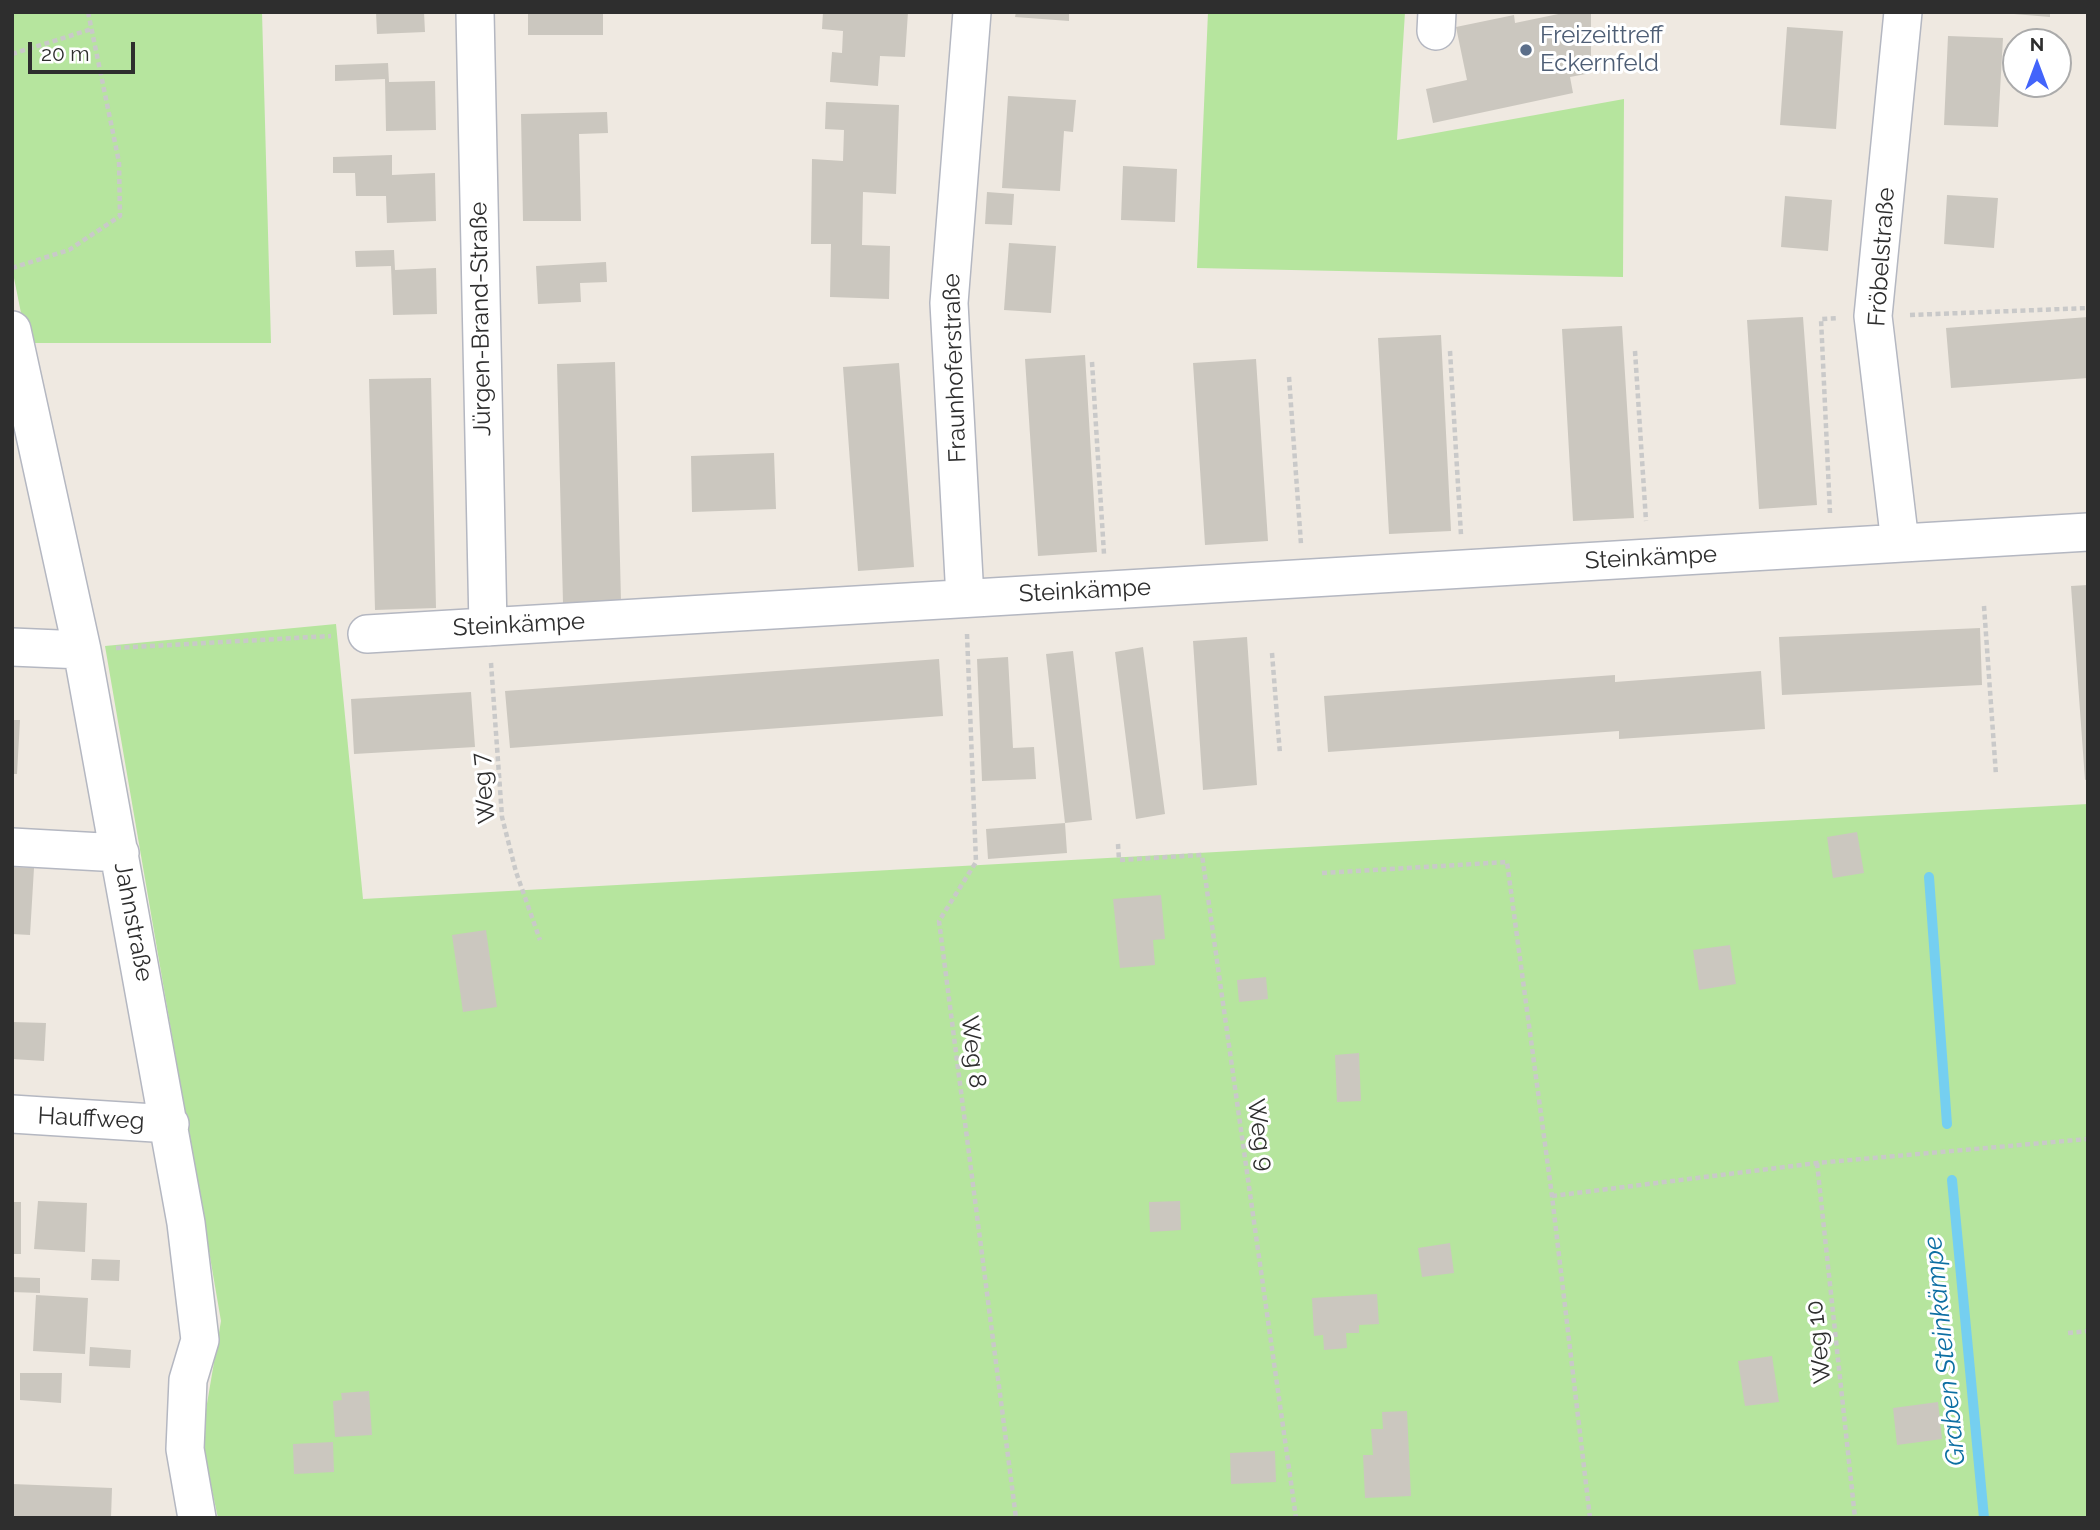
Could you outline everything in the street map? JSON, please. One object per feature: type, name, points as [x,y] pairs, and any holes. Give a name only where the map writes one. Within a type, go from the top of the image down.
[{"type":"street","name":"Jürgen-Brand-Straße","points":[[475,12],[488,627]]},
{"type":"street","name":"Fraunhoferstraße","points":[[965,598],[949,303],[971,12]]},
{"type":"street","name":"Fröbelstraße","points":[[1900,543],[1873,316],[1903,12]]},
{"type":"street","name":"Jahnstraße","points":[[12,330],[82,650],[170,1124],[198,1304],[200,1340],[188,1380],[185,1449],[197,1518]]},
{"type":"street","name":"Steinkämpe","points":[[367,634],[2088,532]]},
{"type":"street","points":[[12,647],[82,650]]},
{"type":"street","points":[[12,847],[120,853]]},
{"type":"street","name":"Hauffweg","points":[[12,1114],[170,1124]]},
{"type":"path","points":[[12,268],[69,250],[120,216],[119,162],[88,12]]},
{"type":"path","points":[[12,54],[92,29]]},
{"type":"path","points":[[1831,547],[1821,319],[2088,308]]},
{"type":"path","points":[[1450,351],[1463,569]]},
{"type":"path","points":[[1635,351],[1648,558]]},
{"type":"path","points":[[1092,362],[1106,590]]},
{"type":"path","points":[[1289,377],[1304,578]]},
{"type":"path","name":"Weg 8","points":[[965,598],[976,862],[939,921],[1016,1518]]},
{"type":"path","points":[[1984,606],[1996,775]]},
{"type":"path","name":"Weg 7","points":[[488,627],[502,817],[516,872],[540,940]]},
{"type":"path","points":[[82,650],[367,634]]},
{"type":"path","points":[[1272,653],[1280,754]]},
{"type":"path","name":"Weg 9","points":[[1118,845],[1119,860],[1202,855],[1296,1518]]},
{"type":"path","points":[[1322,873],[1507,862],[1552,1196],[1590,1518]]},
{"type":"path","points":[[1552,1196],[1817,1163],[2088,1139]]},
{"type":"path","name":"Weg 10","points":[[1817,1163],[1855,1518]]},
{"type":"path","points":[[2067,1333],[2088,1331]]},
{"type":"green space","points":[[12,12],[262,12],[271,343],[27,343],[12,268]]},
{"type":"green space","points":[[1208,12],[1405,12],[1397,140],[1624,99],[1623,277],[1197,268]]},
{"type":"green space","points":[[336,624],[363,899],[2088,804],[2088,1518],[218,1518],[201,1439],[221,1321],[105,646]]},
{"type":"building","points":[[376,12],[424,12],[425,32],[377,34]]},
{"type":"building","points":[[528,12],[603,12],[603,35],[528,35]]},
{"type":"building","points":[[823,12],[908,12],[905,57],[880,56],[878,86],[830,82],[832,52],[842,53],[843,31],[822,29]]},
{"type":"building","points":[[1016,12],[1069,12],[1069,21],[1015,17]]},
{"type":"building","name":"Freizeittreff Eckernfeld","points":[[1568,12],[1591,12],[1591,73],[1570,77],[1573,93],[1433,123],[1426,89],[1467,80],[1456,27],[1514,15],[1515,23]]},
{"type":"building","points":[[2050,12],[2050,17],[2014,14]]},
{"type":"building","points":[[1787,27],[1843,31],[1836,129],[1780,125]]},
{"type":"building","points":[[1948,36],[2002,38],[1998,127],[1944,125]]},
{"type":"building","points":[[388,63],[389,82],[435,81],[436,130],[386,131],[385,79],[335,81],[335,65]]},
{"type":"building","points":[[1008,96],[1076,100],[1073,132],[1064,131],[1060,191],[1002,188]]},
{"type":"building","points":[[826,102],[899,105],[896,194],[863,192],[862,245],[890,246],[889,299],[830,297],[831,244],[811,244],[812,159],[843,161],[844,130],[825,129]]},
{"type":"building","points":[[607,112],[608,133],[579,134],[581,221],[523,221],[521,114]]},
{"type":"building","points":[[392,155],[392,175],[435,173],[436,221],[387,223],[386,196],[356,196],[355,173],[333,173],[333,157]]},
{"type":"building","points":[[1123,166],[1177,169],[1175,222],[1121,220]]},
{"type":"building","points":[[987,192],[1014,194],[1012,225],[985,224]]},
{"type":"building","points":[[1947,195],[1998,198],[1994,248],[1944,244]]},
{"type":"building","points":[[1785,196],[1832,200],[1828,251],[1781,247]]},
{"type":"building","points":[[1009,243],[1056,246],[1051,313],[1004,310]]},
{"type":"building","points":[[394,250],[395,270],[436,268],[437,314],[393,315],[391,266],[356,267],[355,251]]},
{"type":"building","points":[[606,262],[607,282],[580,283],[581,302],[538,304],[536,266]]},
{"type":"building","points":[[1803,317],[1817,505],[1759,509],[1747,320]]},
{"type":"building","points":[[2088,317],[2088,378],[1951,388],[1946,328]]},
{"type":"building","points":[[1622,326],[1634,518],[1573,521],[1562,329]]},
{"type":"building","points":[[1441,335],[1451,531],[1389,534],[1378,338]]},
{"type":"building","points":[[1085,355],[1097,552],[1038,556],[1025,359]]},
{"type":"building","points":[[1256,359],[1268,541],[1205,545],[1193,363]]},
{"type":"building","points":[[615,362],[621,601],[563,603],[557,364]]},
{"type":"building","points":[[899,363],[914,567],[858,571],[843,367]]},
{"type":"building","points":[[431,378],[436,608],[375,610],[369,379]]},
{"type":"building","points":[[774,453],[776,509],[692,512],[691,456]]},
{"type":"building","points":[[2088,585],[2088,779],[2085,780],[2071,586]]},
{"type":"building","points":[[1980,628],[1982,685],[1782,695],[1779,637]]},
{"type":"building","points":[[1247,637],[1257,785],[1203,790],[1193,641]]},
{"type":"building","points":[[1143,647],[1165,814],[1136,819],[1115,652]]},
{"type":"building","points":[[1073,651],[1092,820],[1065,823],[1046,654]]},
{"type":"building","points":[[1008,657],[1013,748],[1034,747],[1036,779],[982,781],[977,659]]},
{"type":"building","points":[[939,659],[943,716],[510,748],[505,691]]},
{"type":"building","points":[[1761,671],[1765,729],[1619,739],[1619,731],[1328,752],[1324,696],[1615,675],[1615,682]]},
{"type":"building","points":[[471,692],[475,747],[354,754],[351,699]]},
{"type":"building","points":[[12,720],[20,720],[17,774],[12,774]]},
{"type":"building","points":[[1065,823],[1067,853],[988,859],[986,829]]},
{"type":"building","points":[[1857,832],[1864,873],[1833,878],[1827,837]]},
{"type":"building","points":[[12,867],[34,868],[30,935],[12,934]]},
{"type":"building","points":[[1161,895],[1165,939],[1153,940],[1155,965],[1120,968],[1113,899]]},
{"type":"building","points":[[486,930],[497,1007],[463,1012],[452,935]]},
{"type":"building","points":[[1730,945],[1736,984],[1699,990],[1693,950]]},
{"type":"building","points":[[1266,977],[1268,999],[1239,1002],[1237,980]]},
{"type":"building","points":[[12,1022],[46,1023],[44,1061],[12,1059]]},
{"type":"building","points":[[1359,1053],[1361,1101],[1337,1102],[1335,1055]]},
{"type":"building","points":[[38,1201],[87,1203],[85,1252],[34,1249]]},
{"type":"building","points":[[1180,1201],[1181,1230],[1150,1232],[1149,1202]]},
{"type":"building","points":[[12,1202],[21,1202],[21,1254],[12,1254]]},
{"type":"building","points":[[1450,1243],[1454,1273],[1422,1277],[1418,1248]]},
{"type":"building","points":[[92,1259],[120,1260],[119,1281],[91,1280]]},
{"type":"building","points":[[12,1277],[40,1278],[40,1293],[12,1292]]},
{"type":"building","points":[[1377,1294],[1379,1324],[1359,1325],[1359,1333],[1346,1333],[1347,1348],[1324,1350],[1323,1335],[1314,1336],[1312,1298]]},
{"type":"building","points":[[36,1295],[88,1298],[85,1354],[33,1351]]},
{"type":"building","points":[[90,1347],[131,1350],[130,1368],[89,1366]]},
{"type":"building","points":[[1772,1356],[1779,1402],[1745,1406],[1738,1361]]},
{"type":"building","points":[[20,1373],[62,1373],[61,1403],[20,1400]]},
{"type":"building","points":[[369,1391],[372,1435],[335,1437],[333,1401],[342,1400],[341,1393]]},
{"type":"building","points":[[1938,1402],[1942,1439],[1897,1445],[1893,1408]]},
{"type":"building","points":[[1407,1411],[1411,1496],[1365,1498],[1363,1455],[1373,1455],[1371,1429],[1383,1429],[1382,1412]]},
{"type":"building","points":[[333,1442],[334,1472],[294,1474],[293,1444]]},
{"type":"building","points":[[1275,1451],[1276,1482],[1231,1484],[1230,1453]]},
{"type":"building","points":[[12,1484],[112,1488],[111,1518],[12,1518]]},
{"type":"waterway","name":"Graben Steinkämpe","points":[[1929,877],[1947,1124]]},
{"type":"waterway","name":"Graben Steinkämpe","points":[[1952,1180],[1984,1518]]},
{"type":"place","name":"Freizeittreff Eckernfeld","points":[[1526,50]]}]
